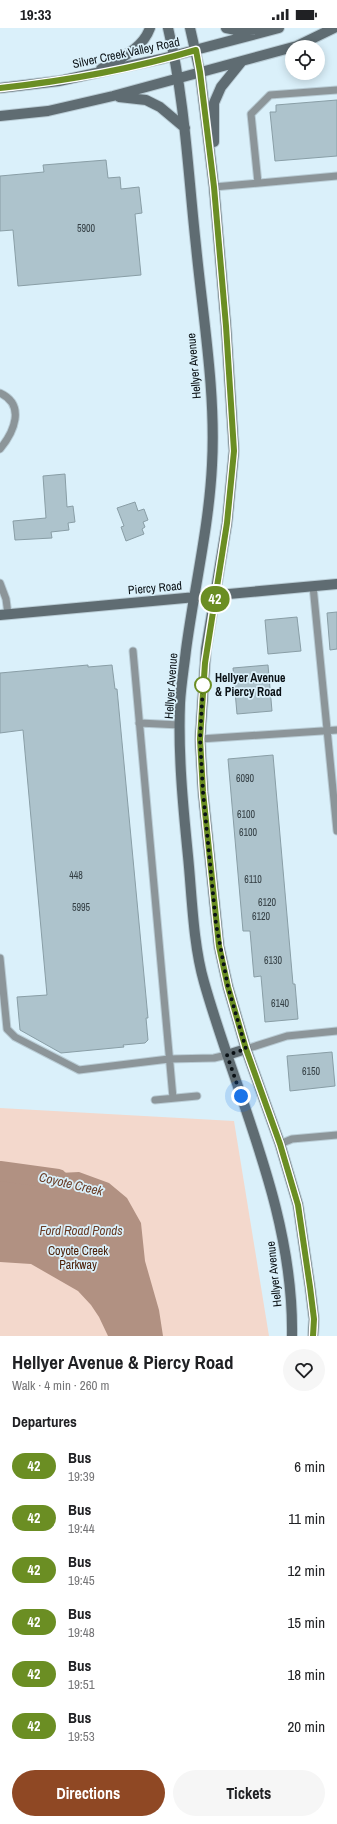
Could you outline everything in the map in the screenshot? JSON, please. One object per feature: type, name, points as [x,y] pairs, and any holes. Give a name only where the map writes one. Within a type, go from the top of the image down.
[{"type":"main road","points":[[90,75],[135,50],[147,36],[150,28]]},
{"type":"main road","name":"Hellyer Avenue","points":[[168,28],[175,56],[185,128],[210,384],[213,443],[206,523],[193,597],[182,684],[180,725],[182,790],[195,927],[203,978],[227,1055],[265,1164],[283,1236],[289,1285],[292,1336]]},
{"type":"main road","points":[[190,28],[200,72],[214,187],[226,326],[234,451],[227,523],[206,649],[200,739],[203,792],[219,946],[228,987],[246,1049],[280,1144],[298,1205],[314,1319],[313,1336]]},
{"type":"main road","points":[[226,28],[236,30],[278,28]]},
{"type":"main road","name":"Silver Creek Valley Road","points":[[0,88],[53,82],[90,75],[175,56],[278,28]]},
{"type":"main road","points":[[0,116],[48,111],[178,79],[297,46],[334,28]]},
{"type":"main road","points":[[214,187],[214,103],[221,87],[242,61]]},
{"type":"main road","points":[[113,96],[146,100],[160,107],[185,128]]},
{"type":"main road","name":"Piercy Road","points":[[4,614],[337,584]]},
{"type":"main road","points":[[227,1055],[246,1049]]},
{"type":"lane","points":[[258,183],[251,114],[270,95],[337,90]]},
{"type":"lane","points":[[214,187],[337,176]]},
{"type":"lane","points":[[0,393],[8,397],[14,406],[15,425],[10,436],[0,449]]},
{"type":"lane","points":[[0,583],[6,599],[4,614]]},
{"type":"lane","points":[[313,586],[337,831]]},
{"type":"lane","points":[[133,651],[173,1098]]},
{"type":"lane","points":[[139,723],[180,725]]},
{"type":"lane","points":[[200,739],[337,730]]},
{"type":"lane","points":[[0,958],[7,1029],[16,1037],[79,1070],[169,1059],[214,1058],[227,1055]]},
{"type":"lane","points":[[246,1049],[287,1036],[337,1031]]},
{"type":"lane","points":[[155,1100],[197,1096]]},
{"type":"lane","points":[[280,1144],[292,1139],[337,1135]]},
{"type":"green space","name":"Coyote Creek Parkway","points":[[0,1108],[234,1121],[269,1336],[0,1336]]},
{"type":"water","name":"Ford Road Ponds","points":[[79,1172],[109,1183],[127,1198],[141,1223],[145,1261],[159,1310],[163,1336],[108,1336],[99,1317],[91,1305],[78,1291],[31,1264],[0,1262],[0,1180],[39,1174]]},
{"type":"building","points":[[337,100],[337,156],[275,161],[270,112],[276,112],[276,105]]},
{"type":"building","points":[[106,160],[108,178],[120,177],[121,189],[139,187],[142,213],[135,214],[141,275],[18,286],[13,230],[0,231],[0,176],[44,172],[43,165]]},
{"type":"building","points":[[65,474],[67,507],[73,506],[75,522],[68,523],[69,530],[51,532],[52,538],[15,540],[13,521],[46,518],[43,476]]},
{"type":"building","points":[[135,502],[138,511],[144,509],[148,520],[143,522],[145,527],[142,529],[144,534],[126,541],[121,527],[124,526],[117,508]]},
{"type":"building","points":[[337,612],[337,649],[330,650],[327,613]]},
{"type":"building","points":[[297,617],[301,651],[268,654],[265,620]]},
{"type":"building","points":[[88,665],[88,667],[112,665],[115,689],[117,689],[148,1018],[146,1018],[148,1040],[145,1043],[123,1045],[124,1047],[61,1053],[20,1030],[17,997],[47,995],[23,730],[0,733],[0,673]]},
{"type":"building","points":[[268,665],[272,711],[237,714],[233,668]]},
{"type":"building","points":[[273,755],[293,984],[295,984],[298,1019],[265,1022],[261,976],[254,977],[250,931],[243,931],[228,759]]},
{"type":"building","points":[[332,1052],[335,1086],[290,1091],[287,1056]]},
{"type":"waterway","name":"Coyote Creek","points":[[0,1171],[58,1179]]},
{"type":"bus line","name":"42","points":[[0,88],[59,81],[175,56],[196,50],[214,187],[223,279],[234,451],[227,523],[206,649],[200,739],[203,792],[219,946],[228,987],[246,1049],[280,1144],[298,1205],[314,1319],[313,1336]]},
{"type":"place","name":"Hellyer Avenue & Piercy Road","points":[[203,685]]},
{"type":"route","points":[[203,685],[200,739],[203,792],[216,924],[228,987],[246,1049],[227,1055],[241,1096]]}]
